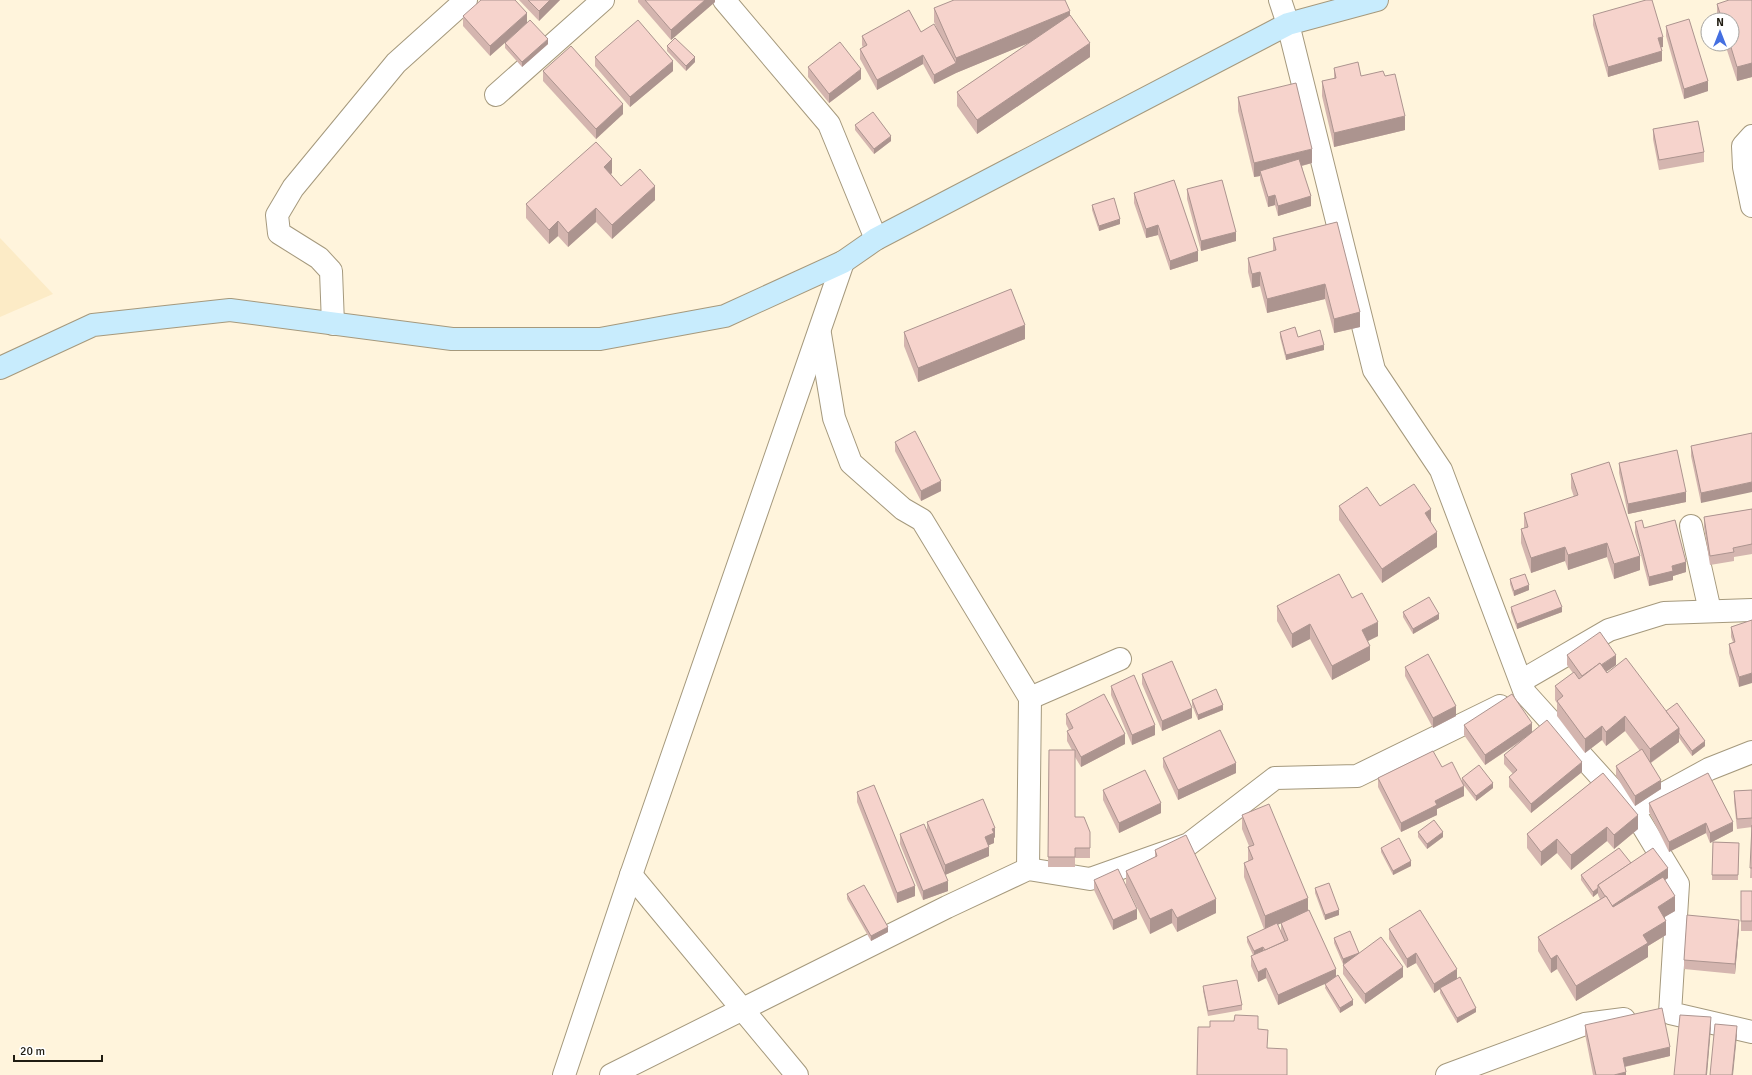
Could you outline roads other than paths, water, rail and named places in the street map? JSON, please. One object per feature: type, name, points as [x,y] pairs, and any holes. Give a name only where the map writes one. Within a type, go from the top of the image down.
[{"type":"street","points":[[333,324],[331,271],[319,258],[279,233],[277,214],[293,188],[396,63],[466,0]]},
{"type":"street","points":[[496,95],[603,0]]},
{"type":"street","points":[[724,0],[829,124],[876,239]]},
{"type":"street","points":[[1280,0],[1288,24],[1374,370],[1441,470],[1523,687],[1638,818],[1678,884],[1670,1013]]},
{"type":"street","points":[[0,368],[93,325],[230,310],[452,339],[600,339],[725,316],[843,262],[876,239],[1288,24],[1377,0]]},
{"type":"street","points":[[1752,136],[1743,146],[1744,167],[1752,206]]},
{"type":"street","points":[[564,1075],[631,875],[843,262]]},
{"type":"street","points":[[820,332],[834,418],[851,463],[903,509],[922,520],[1030,698],[1028,869]]},
{"type":"street","points":[[1690,526],[1710,611]]},
{"type":"street","points":[[611,1075],[947,907],[1028,869],[1090,879],[1190,844],[1275,778],[1357,776],[1523,687],[1610,630],[1664,613],[1752,610]]},
{"type":"street","points":[[1030,698],[1120,659]]},
{"type":"street","points":[[1632,811],[1709,769],[1752,752]]},
{"type":"street","points":[[631,875],[797,1075]]},
{"type":"street","points":[[1447,1075],[1585,1024],[1670,1013],[1752,1032]]}]
